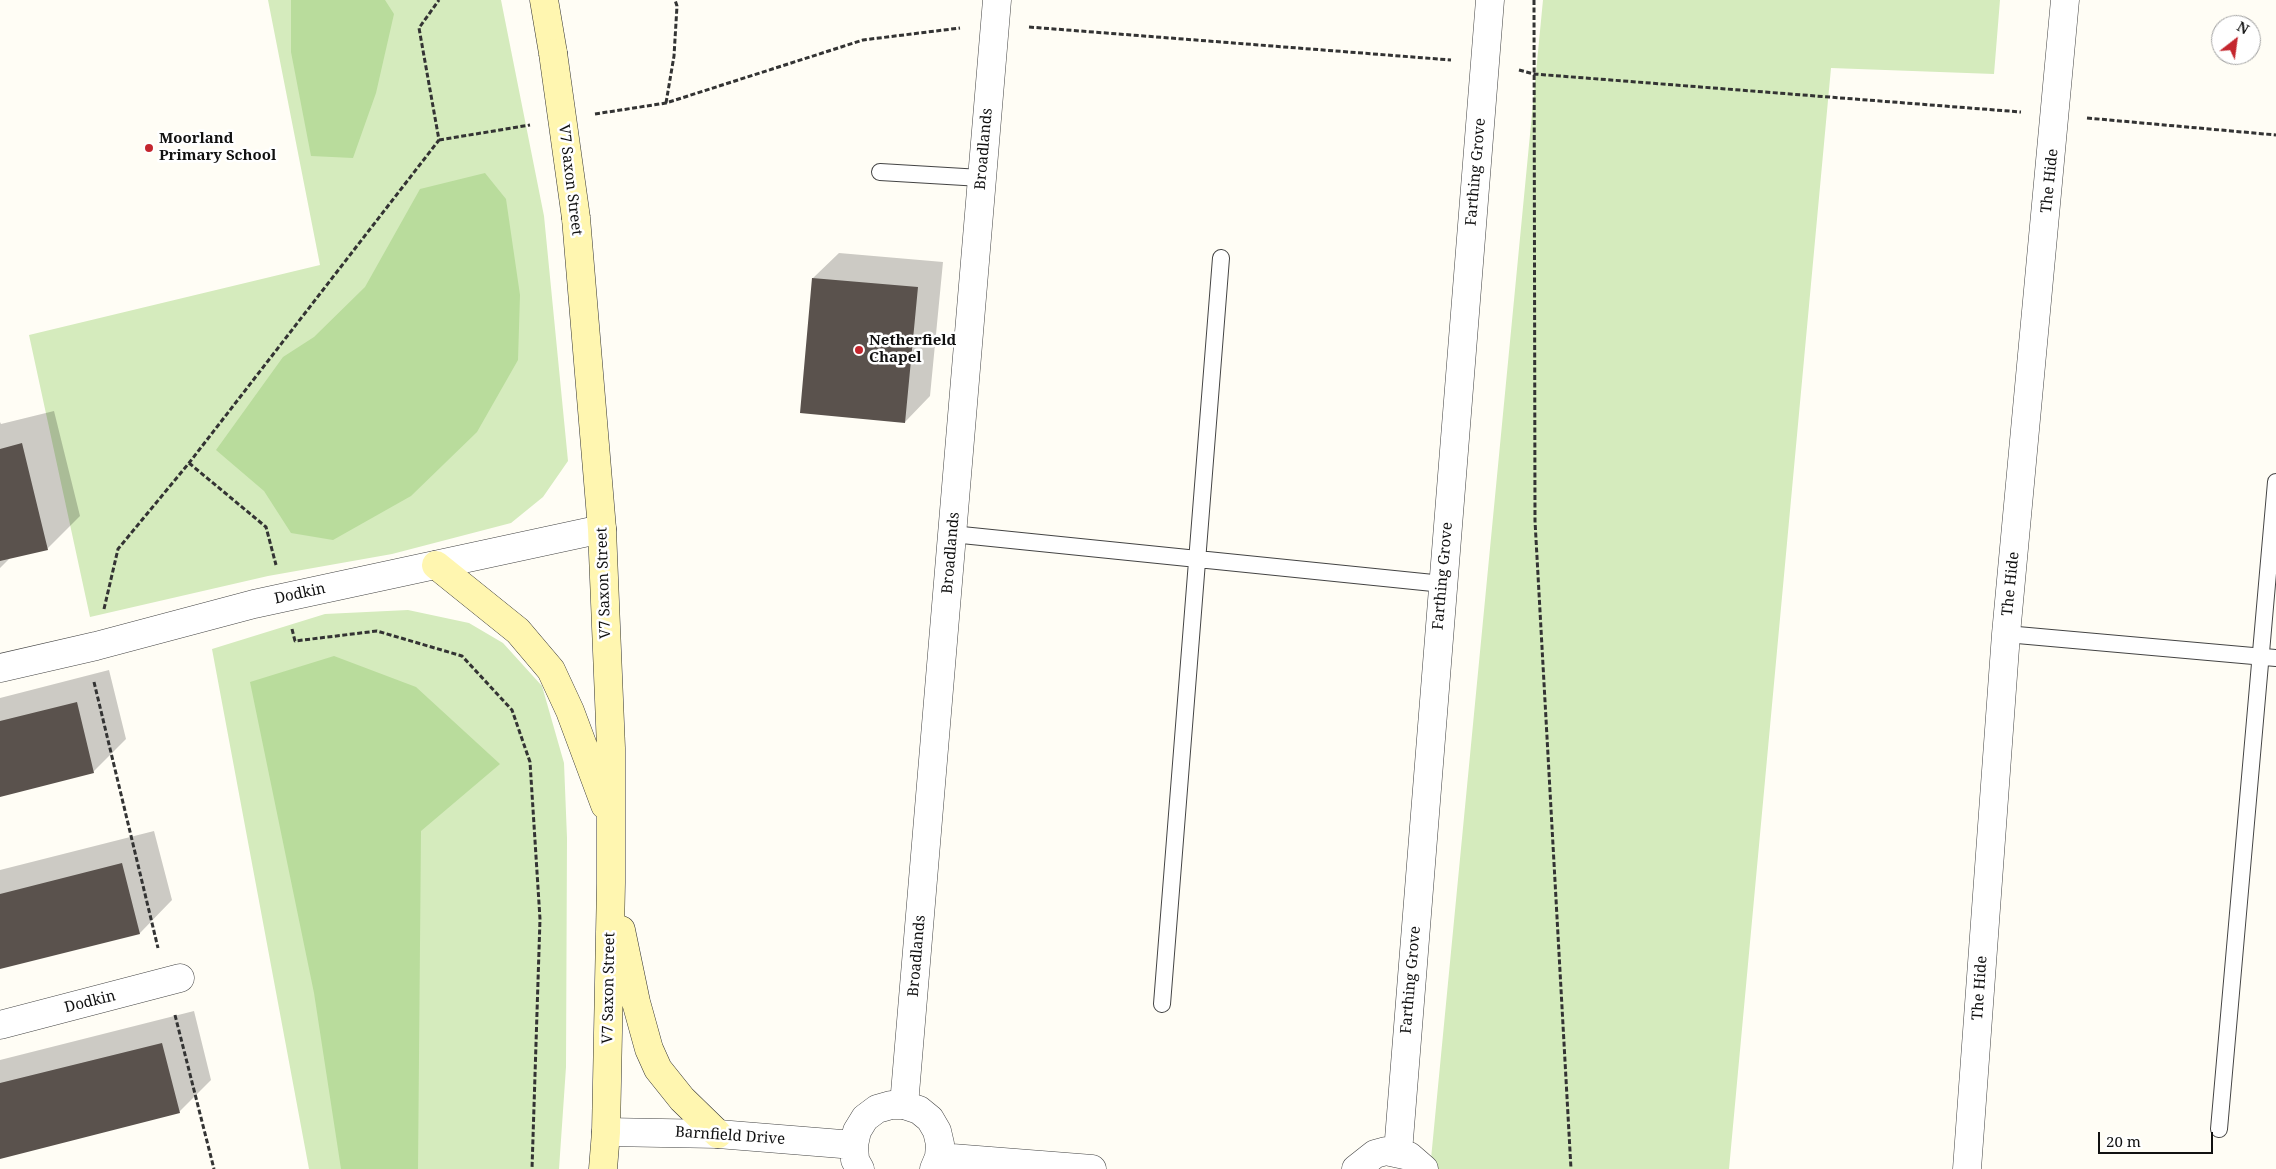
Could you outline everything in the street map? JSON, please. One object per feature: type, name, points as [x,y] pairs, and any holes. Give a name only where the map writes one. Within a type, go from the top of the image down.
[{"type":"main road","name":"V7 Saxon Street","points":[[544,0],[576,218],[602,528],[611,748],[611,882],[604,1169]]},
{"type":"main road","points":[[436,565],[518,631],[551,670],[570,711],[611,823]]},
{"type":"main road","points":[[611,882],[636,1002],[649,1049],[658,1069],[682,1099],[718,1134]]},
{"type":"street","name":"Farthing Grove","points":[[1398,1152],[1490,0]]},
{"type":"street","name":"The Hide","points":[[1968,1169],[2006,634],[2056,115],[2065,0]]},
{"type":"street","name":"Broadlands","points":[[904,1105],[996,12]]},
{"type":"street","name":"Dodkin","points":[[0,668],[96,646],[285,596],[602,528]]},
{"type":"street","name":"Dodkin","points":[[0,1025],[173,980]]},
{"type":"street","points":[[857,1157],[857,1131],[865,1118],[877,1109],[891,1105],[904,1105],[919,1110],[930,1119],[937,1131],[940,1144],[937,1163],[1092,1169]]},
{"type":"street","name":"Barnfield Drive","points":[[606,1132],[718,1134],[857,1157]]},
{"type":"street","points":[[1356,1169],[1375,1154],[1398,1152],[1409,1156],[1424,1169]]},
{"type":"lane","points":[[880,172],[981,178]]},
{"type":"lane","points":[[1162,1004],[1221,258]]},
{"type":"lane","points":[[2219,1129],[2259,657],[2276,482]]},
{"type":"lane","points":[[952,534],[1443,584]]},
{"type":"lane","points":[[2006,634],[2276,658]]},
{"type":"path","points":[[439,0],[419,28],[439,140]]},
{"type":"path","points":[[666,103],[674,56],[678,6],[675,0]]},
{"type":"path","points":[[1534,0],[1535,521],[1571,1169]]},
{"type":"path","points":[[587,116],[666,103],[863,40],[996,12],[1484,62],[1534,74],[2056,115],[2276,135]]},
{"type":"path","points":[[214,1169],[173,980],[92,672],[118,549],[189,463],[439,140],[538,124]]},
{"type":"path","points":[[189,463],[266,528],[285,596],[295,641],[377,631],[462,656],[512,710],[530,762],[540,919],[532,1169]]},
{"type":"green space","points":[[268,0],[501,0],[544,216],[568,461],[543,497],[511,523],[392,554],[268,576],[90,617],[29,335],[320,265]]},
{"type":"green space","points":[[291,0],[385,0],[394,14],[376,93],[353,158],[311,156],[291,52]]},
{"type":"green space","points":[[1543,0],[2000,0],[1994,74],[1831,68],[1729,1169],[1430,1169]]},
{"type":"green space","points":[[485,173],[506,199],[520,295],[518,360],[477,432],[411,496],[333,540],[291,533],[264,491],[216,450],[283,357],[314,337],[365,287],[420,189]]},
{"type":"green space","points":[[408,610],[469,623],[503,643],[542,686],[564,763],[567,838],[566,1067],[559,1169],[309,1169],[212,649],[325,614]]},
{"type":"green space","points":[[334,656],[416,687],[500,764],[421,831],[418,1169],[341,1169],[314,993],[250,682]]},
{"type":"building","name":"Netherfield Chapel","points":[[812,278],[918,287],[905,423],[800,413]]},
{"type":"building","points":[[22,443],[48,550],[0,561],[0,449]]},
{"type":"building","points":[[77,702],[94,773],[0,797],[0,721]]},
{"type":"building","points":[[122,863],[140,934],[0,969],[0,894]]},
{"type":"building","points":[[162,1043],[180,1113],[0,1159],[0,1083]]},
{"type":"place","name":"Moorland Primary School","points":[[149,148]]},
{"type":"place","name":"Netherfield Chapel","points":[[859,350]]}]
